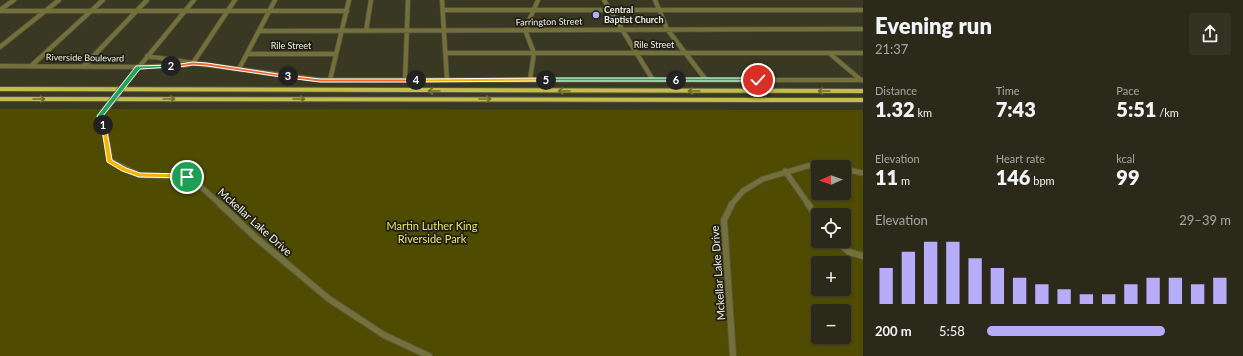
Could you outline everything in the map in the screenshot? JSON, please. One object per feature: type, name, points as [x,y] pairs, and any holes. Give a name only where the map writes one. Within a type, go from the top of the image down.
[{"type":"highway","points":[[0,89],[863,91]]},
{"type":"highway","points":[[0,99],[863,100]]},
{"type":"street","points":[[0,10],[14,0]]},
{"type":"street","points":[[0,47],[59,0]]},
{"type":"street","points":[[31,66],[103,0]]},
{"type":"street","points":[[84,66],[147,0]]},
{"type":"street","points":[[138,67],[194,0]]},
{"type":"street","points":[[193,64],[235,0]]},
{"type":"street","points":[[239,69],[275,0]]},
{"type":"street","points":[[330,80],[349,0]]},
{"type":"street","points":[[366,31],[371,0]]},
{"type":"street","points":[[405,80],[408,0]]},
{"type":"street","points":[[442,0],[447,80]]},
{"type":"street","points":[[530,80],[534,53],[525,30],[538,0]]},
{"type":"street","points":[[604,0],[653,80]]},
{"type":"street","points":[[655,0],[660,10],[662,22],[666,29],[706,80]]},
{"type":"street","points":[[0,10],[347,10]]},
{"type":"street","points":[[443,10],[863,10]]},
{"type":"street","name":"Farrington Street","points":[[259,31],[863,29]]},
{"type":"street","name":"Rile Street","points":[[446,53],[863,53]]},
{"type":"street","points":[[829,53],[862,80]]},
{"type":"street","name":"Rile Street","points":[[247,54],[336,54]]},
{"type":"street","name":"Riverside Boulevard","points":[[147,56],[193,64],[307,79],[330,80],[862,80]]},
{"type":"street","name":"Riverside Boulevard","points":[[0,66],[138,67],[179,66],[193,64]]},
{"type":"street","name":"Mckellar Lake Drive","points":[[138,67],[100,116],[108,145],[110,161],[139,175],[187,177],[198,184],[255,237],[329,299],[384,335],[429,356]]},
{"type":"street","name":"Mckellar Lake Drive","points":[[733,356],[724,220],[729,207],[742,191],[763,178],[811,165]]},
{"type":"street","points":[[851,170],[863,173]]},
{"type":"street","points":[[785,171],[811,208]]},
{"type":"street","points":[[845,248],[849,252],[863,256]]},
{"type":"green space","name":"Martin Luther King Riverside Park","points":[[0,109],[863,110],[863,356],[0,356]]},
{"type":"place","name":"Central Baptist Church","points":[[596,15]]},
{"type":"route","points":[[187,177],[168,175],[139,175],[110,161],[108,145],[100,116],[138,67],[207,64],[302,79],[320,80],[758,80]]}]
